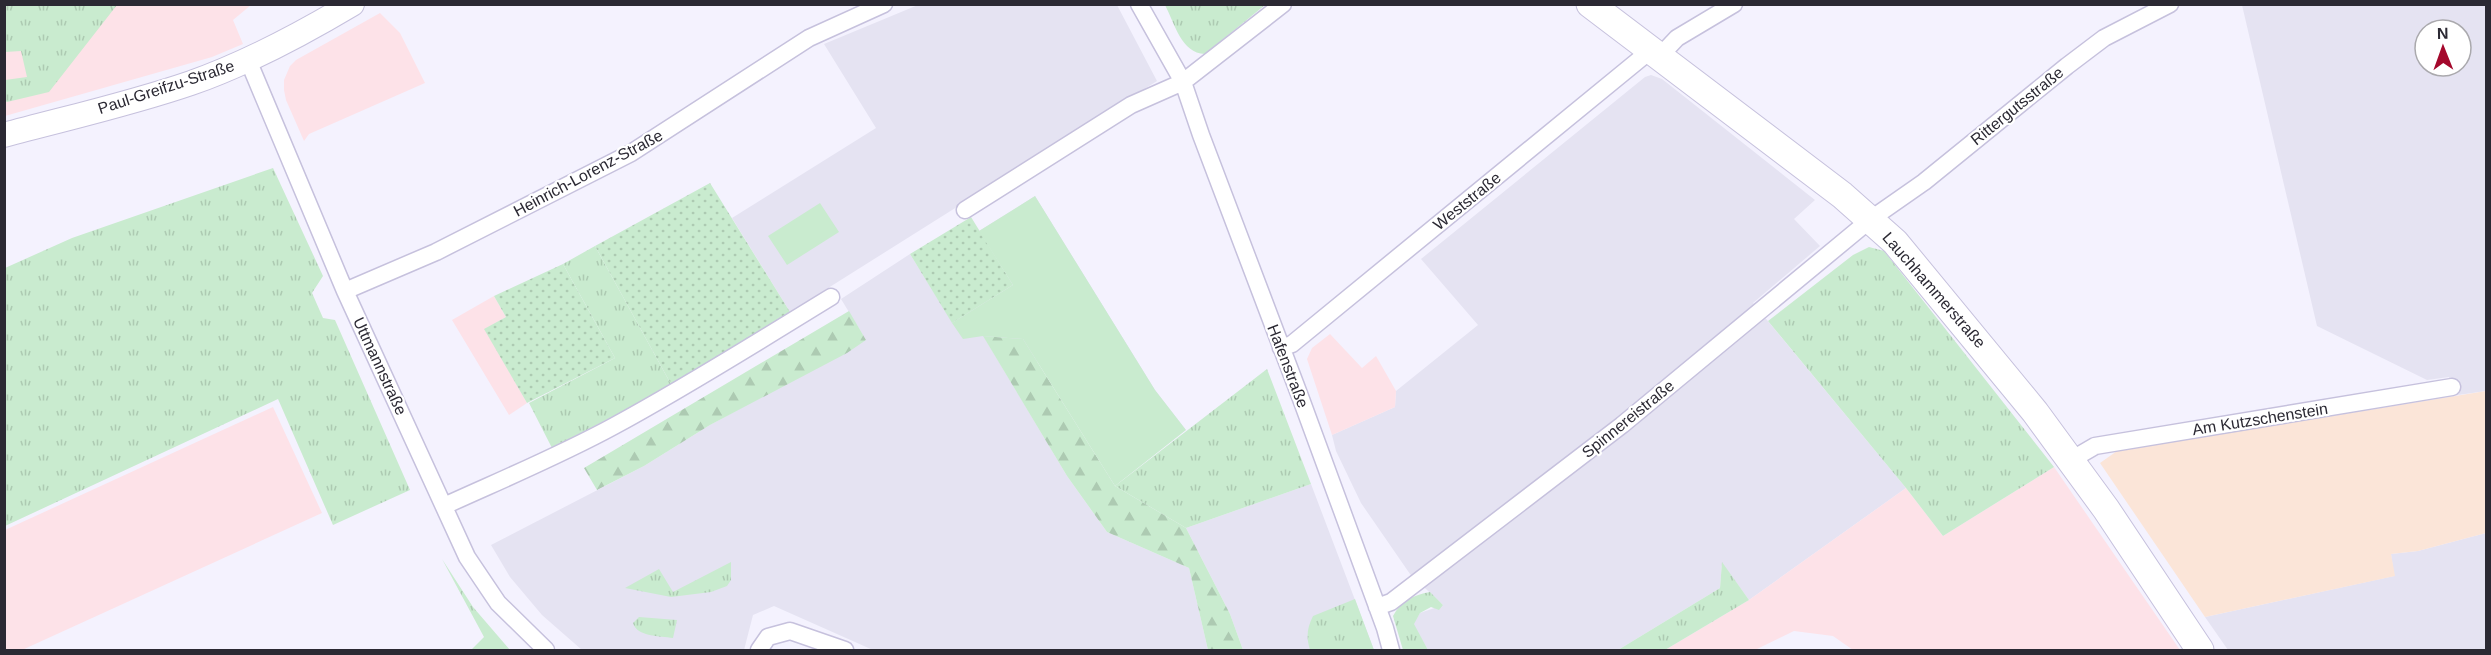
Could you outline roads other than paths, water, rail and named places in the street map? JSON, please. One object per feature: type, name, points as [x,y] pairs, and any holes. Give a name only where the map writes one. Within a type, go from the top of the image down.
[{"type":"main road","name":"Paul-Greifzu-Straße","points":[[4,135],[191,82],[248,60],[298,36],[352,4]]},
{"type":"main road","name":"Lauchhammerstraße","points":[[1590,4],[1871,219],[1895,242],[2071,460],[2200,651]]},
{"type":"street","name":"Heinrich-Lorenz-Straße","points":[[345,291],[436,252],[631,153],[809,38],[884,4]]},
{"type":"street","name":"Hafenstraße","points":[[1139,4],[1183,82],[1391,651]]},
{"type":"street","points":[[965,210],[1131,105],[1183,82],[1283,4]]},
{"type":"street","name":"Weststraße","points":[[1281,348],[1292,344],[1656,53],[1734,4]]},
{"type":"street","name":"Rittergutsstraße","points":[[1871,219],[1924,182],[2104,38],[2170,4]]},
{"type":"street","name":"Uttmannstraße","points":[[248,60],[345,291],[467,557],[498,603],[546,651]]},
{"type":"street","name":"Spinnereistraße","points":[[1377,608],[1390,602],[1622,425],[1871,219]]},
{"type":"street","points":[[444,506],[548,460],[614,427],[676,392],[831,297]]},
{"type":"street","name":"Am Kutzschenstein","points":[[2071,460],[2095,446],[2452,387]]},
{"type":"street","points":[[759,651],[768,637],[790,631],[845,651]]}]
